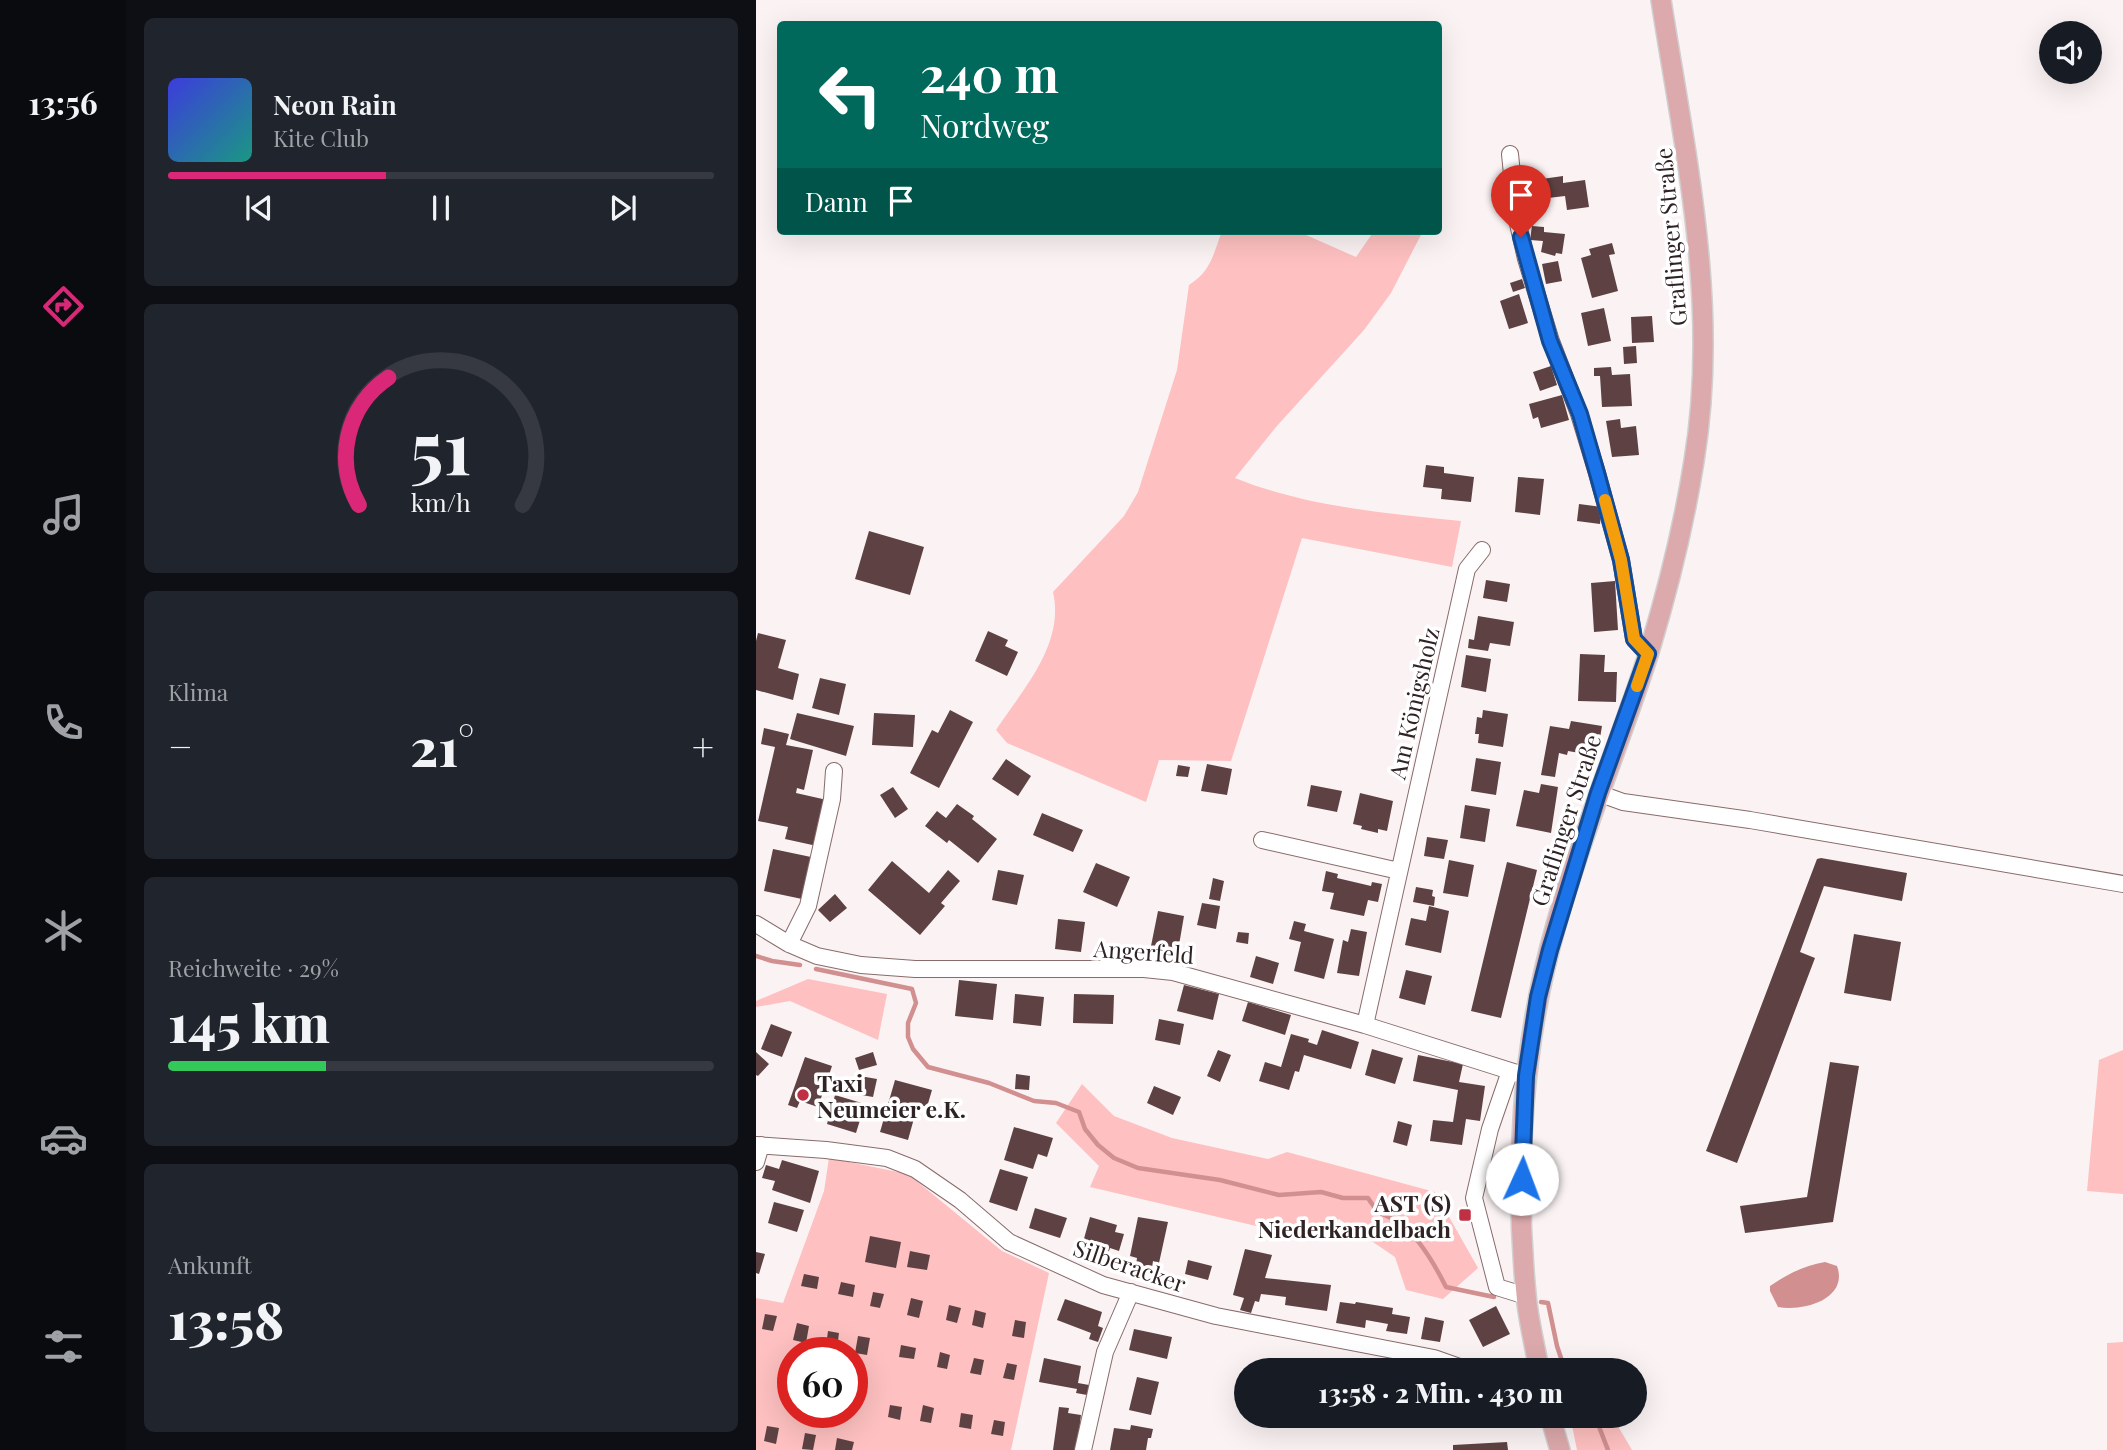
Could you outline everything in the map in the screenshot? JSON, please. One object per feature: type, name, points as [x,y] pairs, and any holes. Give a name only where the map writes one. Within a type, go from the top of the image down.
[{"type":"main road","name":"Graflinger Straße","points":[[1537,1358],[1526,1296],[1518,1073],[1556,926],[1598,793],[1648,654],[1677,550],[1695,455],[1703,335],[1702,275],[1697,219],[1658,1]]},
{"type":"main road","points":[[1554,1428],[1560,1450]]},
{"type":"street","points":[[1510,154],[1516,215],[1526,259],[1550,341],[1580,414],[1597,473],[1621,560],[1634,639],[1648,654]]},
{"type":"street","name":"Am Königsholz","points":[[1365,1025],[1467,569],[1482,550]]},
{"type":"street","points":[[789,944],[808,906],[832,799],[834,771]]},
{"type":"street","points":[[1598,793],[1623,802],[1750,820],[2123,884]]},
{"type":"street","points":[[1262,840],[1399,871]]},
{"type":"street","name":"Angerfeld","points":[[756,923],[789,944],[817,956],[861,965],[915,969],[1144,969],[1173,972],[1365,1025],[1518,1073]]},
{"type":"street","points":[[1518,1073],[1490,1129],[1474,1198],[1497,1287],[1526,1296]]},
{"type":"street","name":"Silberacker","points":[[756,1162],[759,1145],[887,1158],[915,1169],[960,1200],[1009,1242],[1103,1285],[1216,1316],[1434,1358]]},
{"type":"street","points":[[1083,1450],[1105,1352],[1131,1292]]},
{"type":"shaded area","points":[[1220,235],[1306,235],[1356,257],[1371,235],[1421,235],[1391,293],[1364,330],[1276,427],[1235,478],[1262,488],[1318,502],[1375,512],[1461,521],[1452,567],[1302,538],[1231,761],[1159,760],[1146,802],[1007,743],[996,730],[1029,682],[1047,648],[1053,630],[1053,592],[1124,516],[1138,492],[1177,370],[1189,285],[1207,268]]},
{"type":"shaded area","points":[[808,979],[887,994],[878,1040],[790,1001],[756,1007],[756,1001]]},
{"type":"shaded area","points":[[2123,1050],[2123,1194],[2087,1191],[2099,1060]]},
{"type":"shaded area","points":[[1082,1084],[1114,1116],[1172,1138],[1268,1159],[1287,1152],[1435,1192],[1478,1268],[1443,1299],[1406,1290],[1395,1257],[1339,1219],[1305,1235],[1090,1187],[1099,1166],[1056,1123]]},
{"type":"shaded area","points":[[829,1158],[908,1174],[1002,1251],[1049,1273],[1011,1450],[756,1450],[756,1298],[783,1303],[824,1191]]},
{"type":"shaded area","points":[[1825,1262],[1837,1266],[1839,1277],[1830,1295],[1811,1305],[1778,1307],[1770,1286],[1796,1271]]},
{"type":"shaded area","points":[[2123,1342],[2123,1450],[2107,1450],[2107,1343]]},
{"type":"shaded area","points":[[1572,1428],[1619,1428],[1632,1450],[1577,1450]]},
{"type":"building","points":[[1563,176],[1563,183],[1585,180],[1589,207],[1567,210],[1565,196],[1531,200],[1528,181]]},
{"type":"building","points":[[1532,226],[1544,227],[1544,232],[1565,234],[1562,254],[1556,253],[1555,256],[1541,252],[1543,241],[1530,240]]},
{"type":"building","points":[[1612,243],[1615,254],[1609,255],[1618,291],[1592,298],[1581,258],[1591,255],[1589,249]]},
{"type":"building","points":[[1558,261],[1562,281],[1546,284],[1542,264]]},
{"type":"building","points":[[1522,279],[1525,288],[1513,292],[1510,283]]},
{"type":"building","points":[[1519,294],[1528,323],[1509,329],[1500,301]]},
{"type":"building","points":[[1604,308],[1611,341],[1588,346],[1581,313]]},
{"type":"building","points":[[1652,316],[1654,342],[1632,343],[1631,317]]},
{"type":"building","points":[[1636,346],[1637,363],[1624,364],[1623,347]]},
{"type":"building","points":[[1551,366],[1557,385],[1540,391],[1533,372]]},
{"type":"building","points":[[1611,367],[1612,375],[1630,374],[1632,406],[1602,407],[1600,376],[1594,376],[1594,368]]},
{"type":"building","points":[[1562,395],[1569,420],[1541,428],[1538,417],[1533,419],[1529,404]]},
{"type":"building","points":[[1620,419],[1621,428],[1636,426],[1639,455],[1612,457],[1606,421]]},
{"type":"building","points":[[1426,465],[1444,467],[1444,473],[1474,477],[1471,502],[1441,499],[1442,489],[1423,487]]},
{"type":"building","points":[[1518,477],[1544,479],[1540,515],[1515,512]]},
{"type":"building","points":[[1579,504],[1602,507],[1600,524],[1577,521]]},
{"type":"building","points":[[869,531],[924,547],[910,595],[855,579]]},
{"type":"building","points":[[1486,580],[1510,584],[1507,602],[1483,598]]},
{"type":"building","points":[[1615,581],[1618,630],[1594,632],[1591,583]]},
{"type":"building","points":[[1478,616],[1514,622],[1510,646],[1490,643],[1488,651],[1468,648],[1469,639],[1474,640]]},
{"type":"building","points":[[988,631],[1008,640],[1005,646],[1018,652],[1007,676],[975,661]]},
{"type":"building","points":[[758,633],[786,640],[778,668],[799,674],[793,700],[756,690]]},
{"type":"building","points":[[1580,654],[1605,655],[1604,672],[1617,672],[1616,702],[1578,701]]},
{"type":"building","points":[[1466,655],[1491,659],[1486,692],[1461,687]]},
{"type":"building","points":[[820,678],[846,684],[839,715],[812,708]]},
{"type":"building","points":[[950,710],[973,722],[939,788],[910,773],[932,730],[938,733]]},
{"type":"building","points":[[1483,710],[1508,714],[1503,747],[1478,743],[1479,734],[1475,734],[1477,717],[1482,718]]},
{"type":"building","points":[[797,713],[854,726],[846,756],[790,739]]},
{"type":"building","points":[[874,713],[915,715],[913,747],[872,745]]},
{"type":"building","points":[[1571,721],[1602,726],[1597,756],[1568,751],[1567,755],[1559,753],[1555,777],[1541,775],[1550,726],[1569,729]]},
{"type":"building","points":[[764,728],[789,734],[786,745],[813,750],[804,790],[797,788],[796,793],[827,800],[817,846],[785,839],[788,827],[758,821],[775,747],[761,744]]},
{"type":"building","points":[[1476,758],[1501,762],[1496,795],[1471,791]]},
{"type":"building","points":[[1006,759],[1031,776],[1018,796],[992,779]]},
{"type":"building","points":[[1207,764],[1232,769],[1227,795],[1201,791]]},
{"type":"building","points":[[1178,765],[1190,767],[1188,777],[1176,776]]},
{"type":"building","points":[[1541,784],[1558,787],[1551,833],[1516,826],[1524,790],[1539,793]]},
{"type":"building","points":[[1311,785],[1342,791],[1337,812],[1307,806]]},
{"type":"building","points":[[893,787],[908,809],[895,818],[880,795]]},
{"type":"building","points":[[1360,793],[1393,801],[1387,831],[1378,829],[1378,833],[1353,824]]},
{"type":"building","points":[[957,804],[974,816],[972,819],[997,839],[978,863],[949,840],[947,843],[925,826],[937,811],[946,818]]},
{"type":"building","points":[[1465,805],[1490,809],[1485,842],[1460,838]]},
{"type":"building","points":[[1042,813],[1083,830],[1073,852],[1033,835]]},
{"type":"building","points":[[1427,837],[1448,840],[1444,859],[1424,856]]},
{"type":"building","points":[[773,849],[811,857],[802,899],[764,891]]},
{"type":"building","points":[[1817,859],[1907,873],[1902,901],[1824,886],[1800,952],[1815,958],[1737,1163],[1706,1151]]},
{"type":"building","points":[[1449,860],[1474,865],[1468,897],[1443,893]]},
{"type":"building","points":[[892,861],[929,893],[948,870],[960,881],[941,903],[945,906],[920,935],[868,890]]},
{"type":"building","points":[[1507,862],[1537,870],[1501,1018],[1471,1011]]},
{"type":"building","points":[[1096,863],[1130,877],[1117,907],[1083,892]]},
{"type":"building","points":[[998,870],[1024,875],[1017,905],[992,900]]},
{"type":"building","points":[[1326,871],[1338,874],[1337,878],[1371,886],[1372,882],[1382,884],[1378,902],[1368,900],[1364,916],[1330,909],[1334,893],[1322,891]]},
{"type":"building","points":[[1213,878],[1224,881],[1220,901],[1209,899]]},
{"type":"building","points":[[1416,887],[1433,890],[1434,906],[1413,902]]},
{"type":"building","points":[[835,894],[847,908],[830,922],[818,910]]},
{"type":"building","points":[[1202,903],[1220,906],[1216,929],[1197,925]]},
{"type":"building","points":[[1429,906],[1449,911],[1441,953],[1405,945],[1411,918],[1426,921]]},
{"type":"building","points":[[1158,911],[1184,916],[1178,951],[1151,946]]},
{"type":"building","points":[[1058,919],[1085,922],[1081,952],[1055,949]]},
{"type":"building","points":[[1294,921],[1306,924],[1304,931],[1334,939],[1324,979],[1294,971],[1301,942],[1289,939]]},
{"type":"building","points":[[1351,929],[1367,932],[1359,976],[1337,973],[1343,940],[1348,942]]},
{"type":"building","points":[[1238,932],[1249,933],[1248,944],[1236,942]]},
{"type":"building","points":[[1854,934],[1901,942],[1891,1001],[1844,993]]},
{"type":"building","points":[[1256,956],[1279,963],[1273,984],[1250,977]]},
{"type":"building","points":[[1406,970],[1432,976],[1425,1005],[1399,998]]},
{"type":"building","points":[[959,980],[997,984],[993,1020],[955,1016]]},
{"type":"building","points":[[1184,985],[1219,994],[1213,1020],[1177,1011]]},
{"type":"building","points":[[1015,994],[1044,997],[1041,1026],[1013,1023]]},
{"type":"building","points":[[1074,994],[1114,995],[1113,1024],[1073,1023]]},
{"type":"building","points":[[1248,1002],[1291,1015],[1285,1035],[1242,1021]]},
{"type":"building","points":[[1159,1019],[1184,1024],[1180,1045],[1155,1040]]},
{"type":"building","points":[[771,1024],[792,1032],[782,1057],[761,1049]]},
{"type":"building","points":[[1322,1030],[1359,1042],[1351,1069],[1304,1055],[1299,1072],[1295,1071],[1289,1090],[1259,1081],[1265,1062],[1281,1067],[1291,1034],[1309,1039],[1308,1042],[1317,1045]]},
{"type":"building","points":[[1372,1049],[1403,1058],[1395,1084],[1365,1075]]},
{"type":"building","points":[[1218,1050],[1231,1055],[1220,1082],[1207,1076]]},
{"type":"building","points":[[756,1052],[769,1064],[758,1076],[756,1075]]},
{"type":"building","points":[[873,1052],[877,1065],[859,1070],[855,1058]]},
{"type":"building","points":[[1418,1055],[1463,1064],[1459,1082],[1485,1086],[1480,1121],[1466,1119],[1462,1145],[1430,1141],[1433,1120],[1453,1122],[1458,1090],[1413,1081]]},
{"type":"building","points":[[805,1057],[832,1066],[818,1107],[800,1101],[797,1108],[788,1105]]},
{"type":"building","points":[[1830,1062],[1859,1066],[1833,1222],[1745,1233],[1740,1206],[1807,1197]]},
{"type":"building","points":[[1016,1074],[1030,1076],[1029,1090],[1015,1089]]},
{"type":"building","points":[[860,1076],[877,1079],[873,1097],[856,1094]]},
{"type":"building","points":[[895,1080],[932,1090],[927,1107],[918,1104],[908,1140],[880,1132]]},
{"type":"building","points":[[1154,1086],[1181,1097],[1173,1115],[1147,1103]]},
{"type":"building","points":[[835,1095],[865,1104],[856,1133],[827,1124]]},
{"type":"building","points":[[1398,1121],[1412,1125],[1407,1146],[1393,1142]]},
{"type":"building","points":[[1014,1127],[1053,1138],[1047,1157],[1038,1154],[1033,1169],[1004,1160]]},
{"type":"building","points":[[782,1160],[819,1171],[810,1203],[772,1190],[775,1181],[762,1178],[766,1165],[779,1169]]},
{"type":"building","points":[[1000,1169],[1028,1177],[1017,1211],[989,1202]]},
{"type":"building","points":[[774,1202],[804,1210],[797,1232],[768,1223]]},
{"type":"building","points":[[1035,1208],[1067,1218],[1060,1238],[1029,1228]]},
{"type":"building","points":[[1090,1217],[1117,1225],[1115,1232],[1124,1234],[1119,1251],[1110,1248],[1106,1260],[1080,1253]]},
{"type":"building","points":[[1138,1217],[1168,1222],[1159,1263],[1153,1261],[1151,1275],[1135,1273],[1137,1258],[1130,1256]]},
{"type":"building","points":[[870,1236],[901,1242],[896,1268],[865,1262]]},
{"type":"building","points":[[1245,1249],[1272,1255],[1265,1278],[1331,1285],[1327,1311],[1285,1305],[1286,1297],[1261,1294],[1251,1313],[1240,1310],[1244,1298],[1233,1295]]},
{"type":"building","points":[[910,1251],[930,1255],[927,1270],[907,1267]]},
{"type":"building","points":[[756,1252],[765,1254],[759,1274],[756,1273]]},
{"type":"building","points":[[1188,1260],[1212,1266],[1208,1280],[1185,1274]]},
{"type":"building","points":[[804,1274],[819,1277],[817,1289],[801,1286]]},
{"type":"building","points":[[841,1282],[855,1285],[853,1297],[838,1294]]},
{"type":"building","points":[[873,1292],[884,1294],[880,1308],[870,1306]]},
{"type":"building","points":[[911,1298],[923,1301],[919,1318],[907,1315]]},
{"type":"building","points":[[1065,1299],[1102,1312],[1098,1326],[1103,1328],[1098,1342],[1089,1339],[1091,1333],[1057,1320]]},
{"type":"building","points":[[1340,1302],[1393,1308],[1392,1314],[1410,1317],[1407,1334],[1386,1331],[1388,1324],[1366,1320],[1365,1328],[1336,1323]]},
{"type":"building","points":[[949,1305],[961,1308],[957,1323],[946,1320]]},
{"type":"building","points":[[1496,1306],[1510,1334],[1483,1347],[1469,1320]]},
{"type":"building","points":[[975,1310],[986,1313],[983,1328],[972,1325]]},
{"type":"building","points":[[765,1314],[777,1316],[773,1331],[762,1329]]},
{"type":"building","points":[[1425,1317],[1444,1321],[1440,1342],[1421,1339]]},
{"type":"building","points":[[1015,1320],[1026,1322],[1024,1338],[1012,1336]]},
{"type":"building","points":[[797,1323],[809,1326],[807,1337],[794,1337]]},
{"type":"building","points":[[1134,1329],[1172,1337],[1167,1359],[1129,1350]]},
{"type":"building","points":[[828,1331],[839,1333],[838,1337],[827,1337]]},
{"type":"building","points":[[901,1345],[916,1348],[914,1359],[899,1357]]},
{"type":"building","points":[[940,1352],[950,1355],[947,1369],[937,1367]]},
{"type":"building","points":[[974,1358],[984,1360],[981,1375],[970,1373]]},
{"type":"building","points":[[1044,1358],[1081,1366],[1078,1383],[1089,1385],[1087,1395],[1076,1393],[1077,1389],[1039,1382]]},
{"type":"building","points":[[1007,1363],[1017,1365],[1014,1380],[1003,1378]]},
{"type":"building","points":[[1137,1377],[1159,1382],[1151,1415],[1129,1410]]},
{"type":"building","points":[[890,1405],[902,1407],[900,1420],[888,1417]]},
{"type":"building","points":[[923,1405],[934,1408],[931,1423],[920,1421]]},
{"type":"building","points":[[1059,1407],[1069,1408],[1068,1413],[1081,1415],[1077,1450],[1053,1450]]},
{"type":"building","points":[[961,1413],[973,1415],[971,1429],[959,1427]]},
{"type":"building","points":[[994,1420],[1005,1422],[1003,1436],[991,1434]]},
{"type":"building","points":[[1131,1425],[1153,1429],[1146,1450],[1110,1450],[1114,1428],[1130,1430]]},
{"type":"building","points":[[767,1426],[779,1428],[776,1444],[764,1441]]},
{"type":"building","points":[[805,1433],[816,1435],[813,1450],[802,1449]]},
{"type":"building","points":[[837,1438],[854,1442],[852,1450],[835,1450]]},
{"type":"building","points":[[1507,1442],[1508,1450],[1453,1450],[1453,1445]]},
{"type":"waterway","points":[[756,956],[800,965]]},
{"type":"waterway","points":[[816,969],[912,989],[916,1003],[908,1023],[908,1037],[913,1049],[928,1067],[989,1083],[1034,1101],[1056,1103],[1079,1112],[1085,1129],[1098,1145],[1114,1158],[1138,1168],[1220,1180],[1279,1195],[1321,1192],[1343,1198],[1368,1198],[1380,1212],[1401,1224],[1414,1237],[1446,1287],[1494,1297]]},
{"type":"waterway","points":[[1541,1302],[1548,1303],[1561,1358]]},
{"type":"waterway","points":[[1600,1428],[1608,1450]]},
{"type":"slow traffic","points":[[1605,500],[1621,560],[1634,639],[1648,654],[1637,686]]},
{"type":"place","name":"Taxi Neumeier e.K.","points":[[803,1095]]},
{"type":"place","name":"AST (S) Niederkandelbach","points":[[1465,1215]]},
{"type":"route","points":[[1521,237],[1550,341],[1580,414],[1597,473],[1621,560],[1634,639],[1648,654],[1598,793],[1556,926],[1538,997],[1526,1076],[1522,1179]]}]
